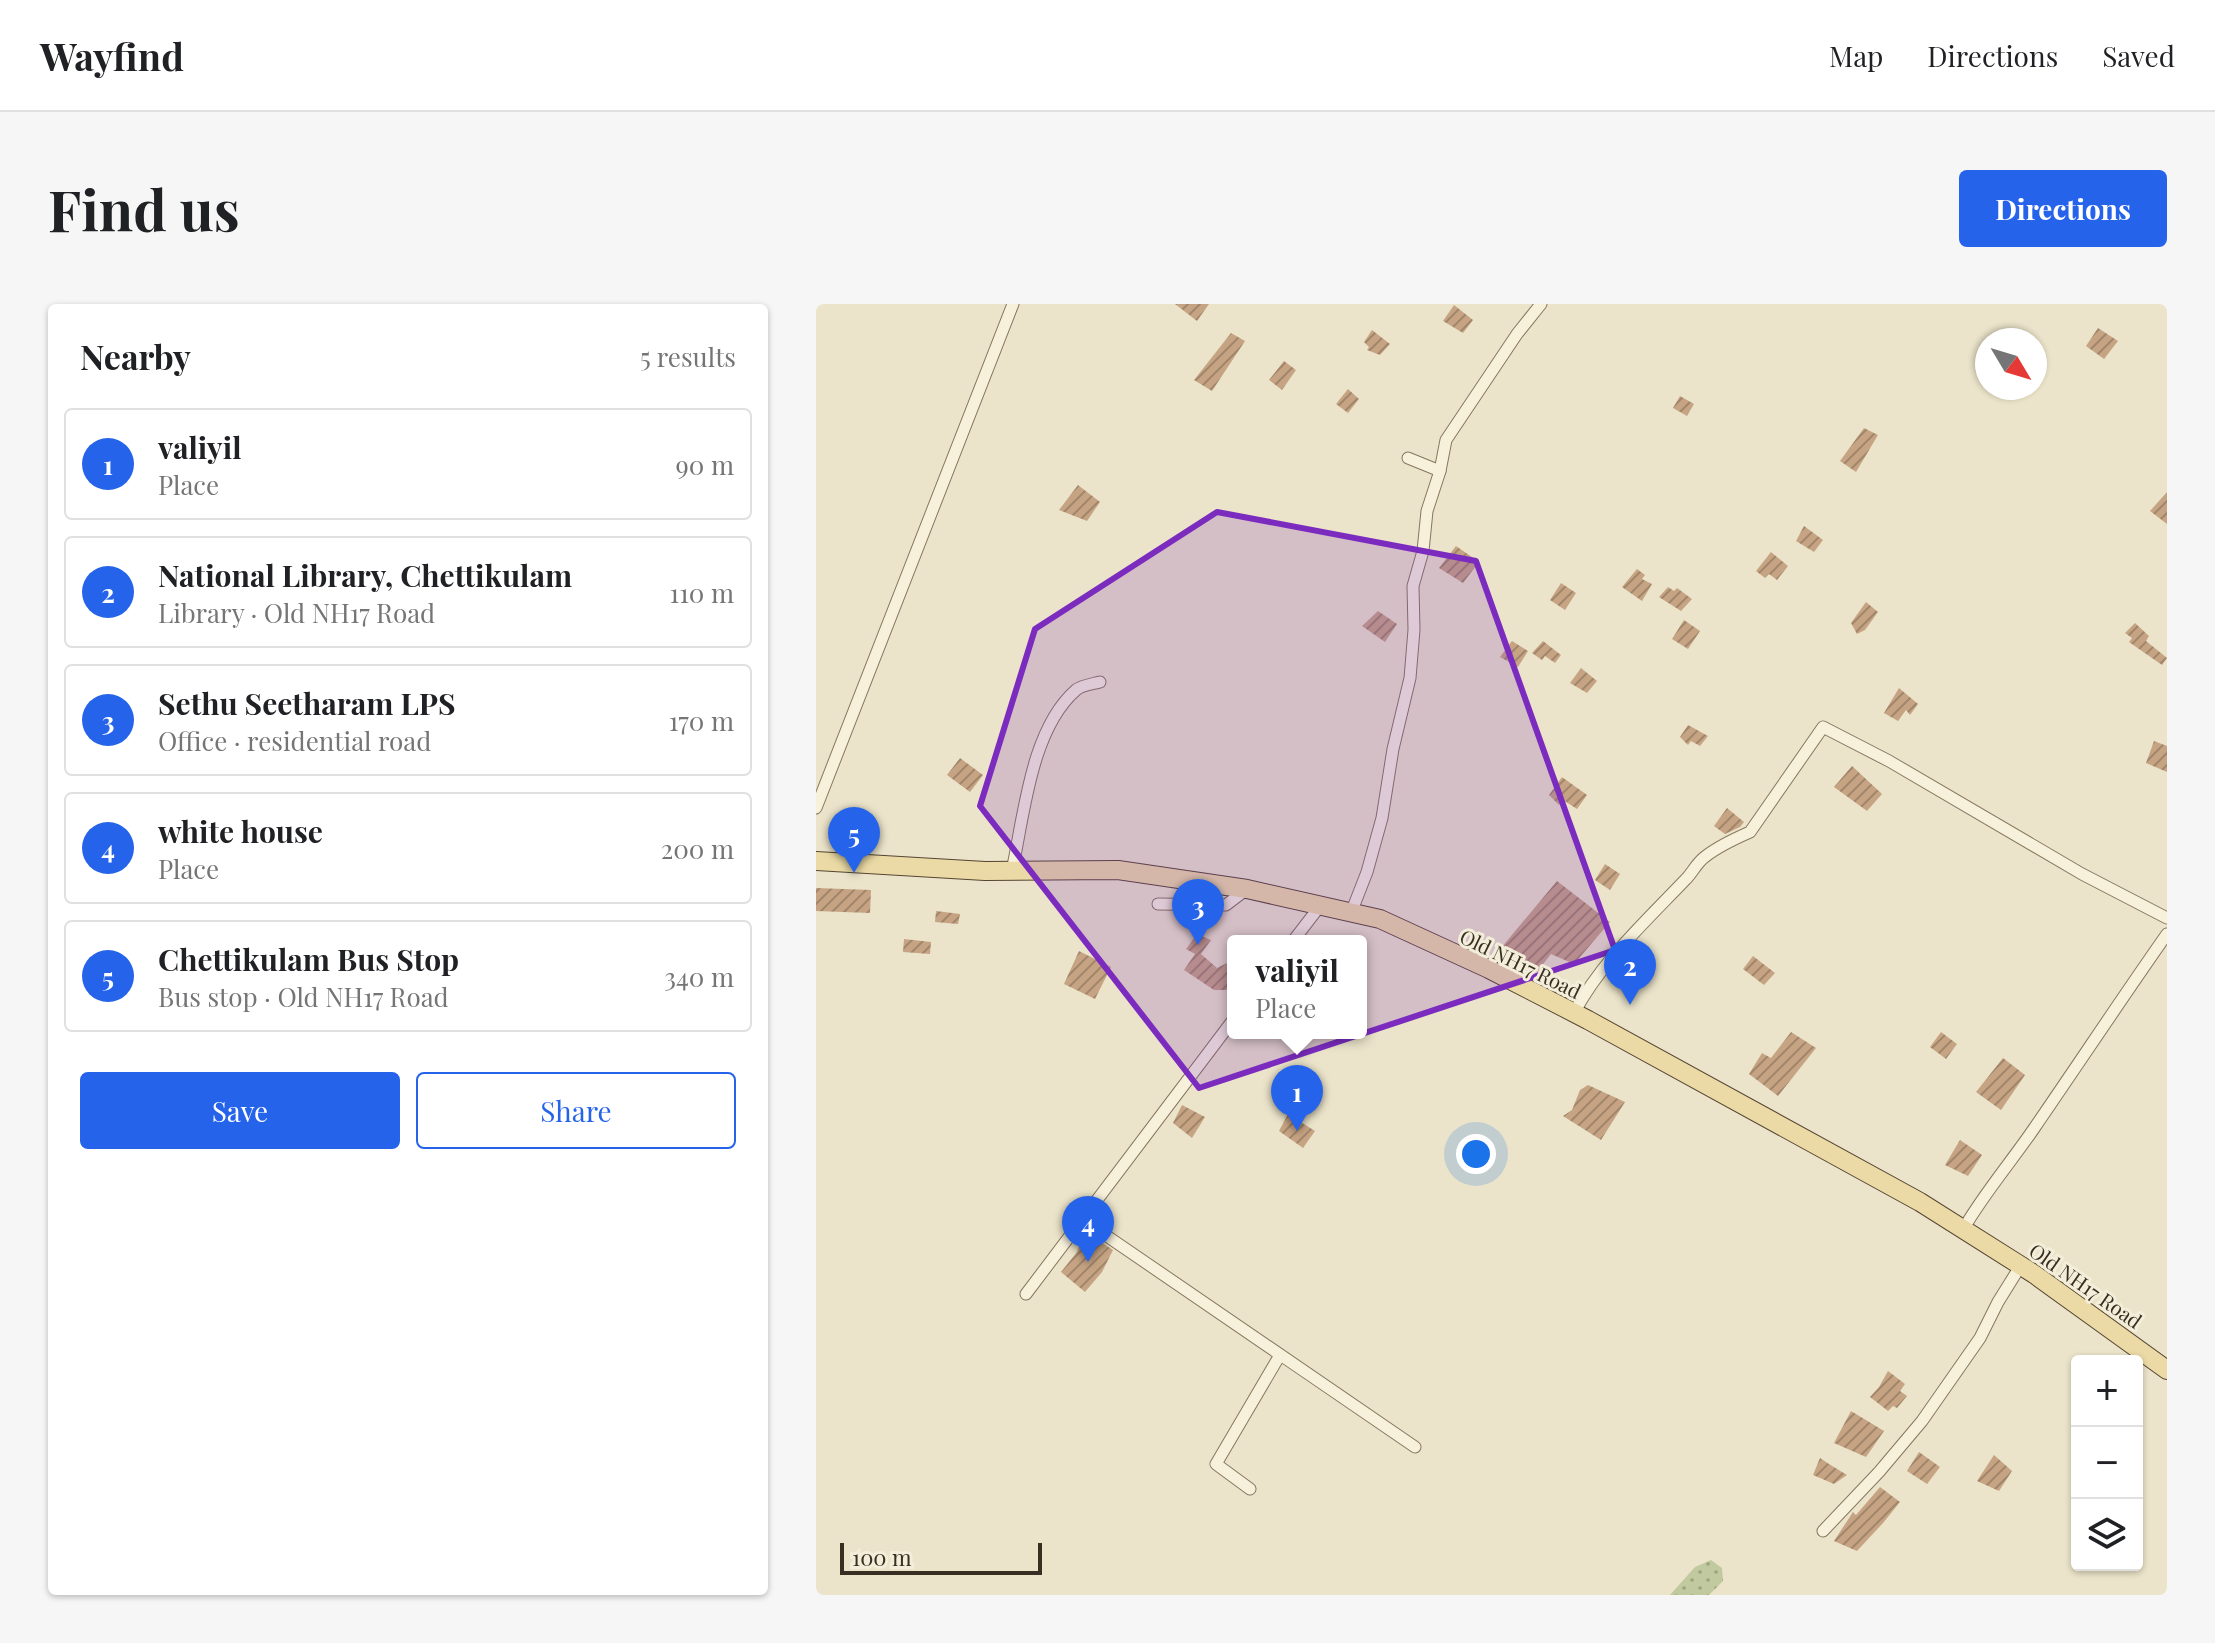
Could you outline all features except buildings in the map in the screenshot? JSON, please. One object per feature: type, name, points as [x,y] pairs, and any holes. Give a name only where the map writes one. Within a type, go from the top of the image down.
[{"type":"main road","name":"Old NH17 Road","points":[[816,861],[1012,871],[1118,870],[1247,889],[1380,919],[1489,969],[1574,1013],[1964,1228],[2167,1370]]},
{"type":"street","points":[[816,808],[1013,304]]},
{"type":"street","points":[[1351,913],[1367,872],[1382,818],[1393,749],[1410,678],[1414,630],[1413,586],[1423,551],[1427,511],[1446,440],[1517,334],[1541,304]]},
{"type":"street","points":[[1408,458],[1440,471]]},
{"type":"street","points":[[1012,871],[1034,764],[1050,722],[1078,687],[1100,682]]},
{"type":"street","points":[[1574,1013],[1587,988],[1608,961],[1702,858],[1730,840],[1750,832],[1823,727],[1889,761],[2082,874],[2167,918]]},
{"type":"street","points":[[1158,904],[1226,905],[1247,889]]},
{"type":"street","points":[[1298,935],[1320,906]]},
{"type":"street","points":[[1964,1228],[1992,1183],[2035,1127],[2108,1016],[2167,934]]},
{"type":"street","points":[[1026,1294],[1227,1028]]},
{"type":"street","points":[[1082,1219],[1415,1447]]},
{"type":"street","points":[[1823,1531],[1922,1421],[1980,1338],[2021,1265]]},
{"type":"street","points":[[1250,1489],[1216,1464],[1280,1355]]},
{"type":"highlighted area","points":[[1217,512],[1476,561],[1615,950],[1199,1088],[980,806],[1035,629]]},
{"type":"green space","points":[[1711,1560],[1722,1568],[1723,1581],[1709,1595],[1670,1595],[1695,1567]]},
{"type":"place","name":"Chettikulam Bus Stop","points":[[854,873]]},
{"type":"place","name":"Sethu Seetharam LPS","points":[[1198,945]]},
{"type":"place","name":"National Library, Chettikulam","points":[[1630,1005]]},
{"type":"place","name":"valiyil","points":[[1297,1131]]},
{"type":"place","name":"white house","points":[[1088,1262]]}]
